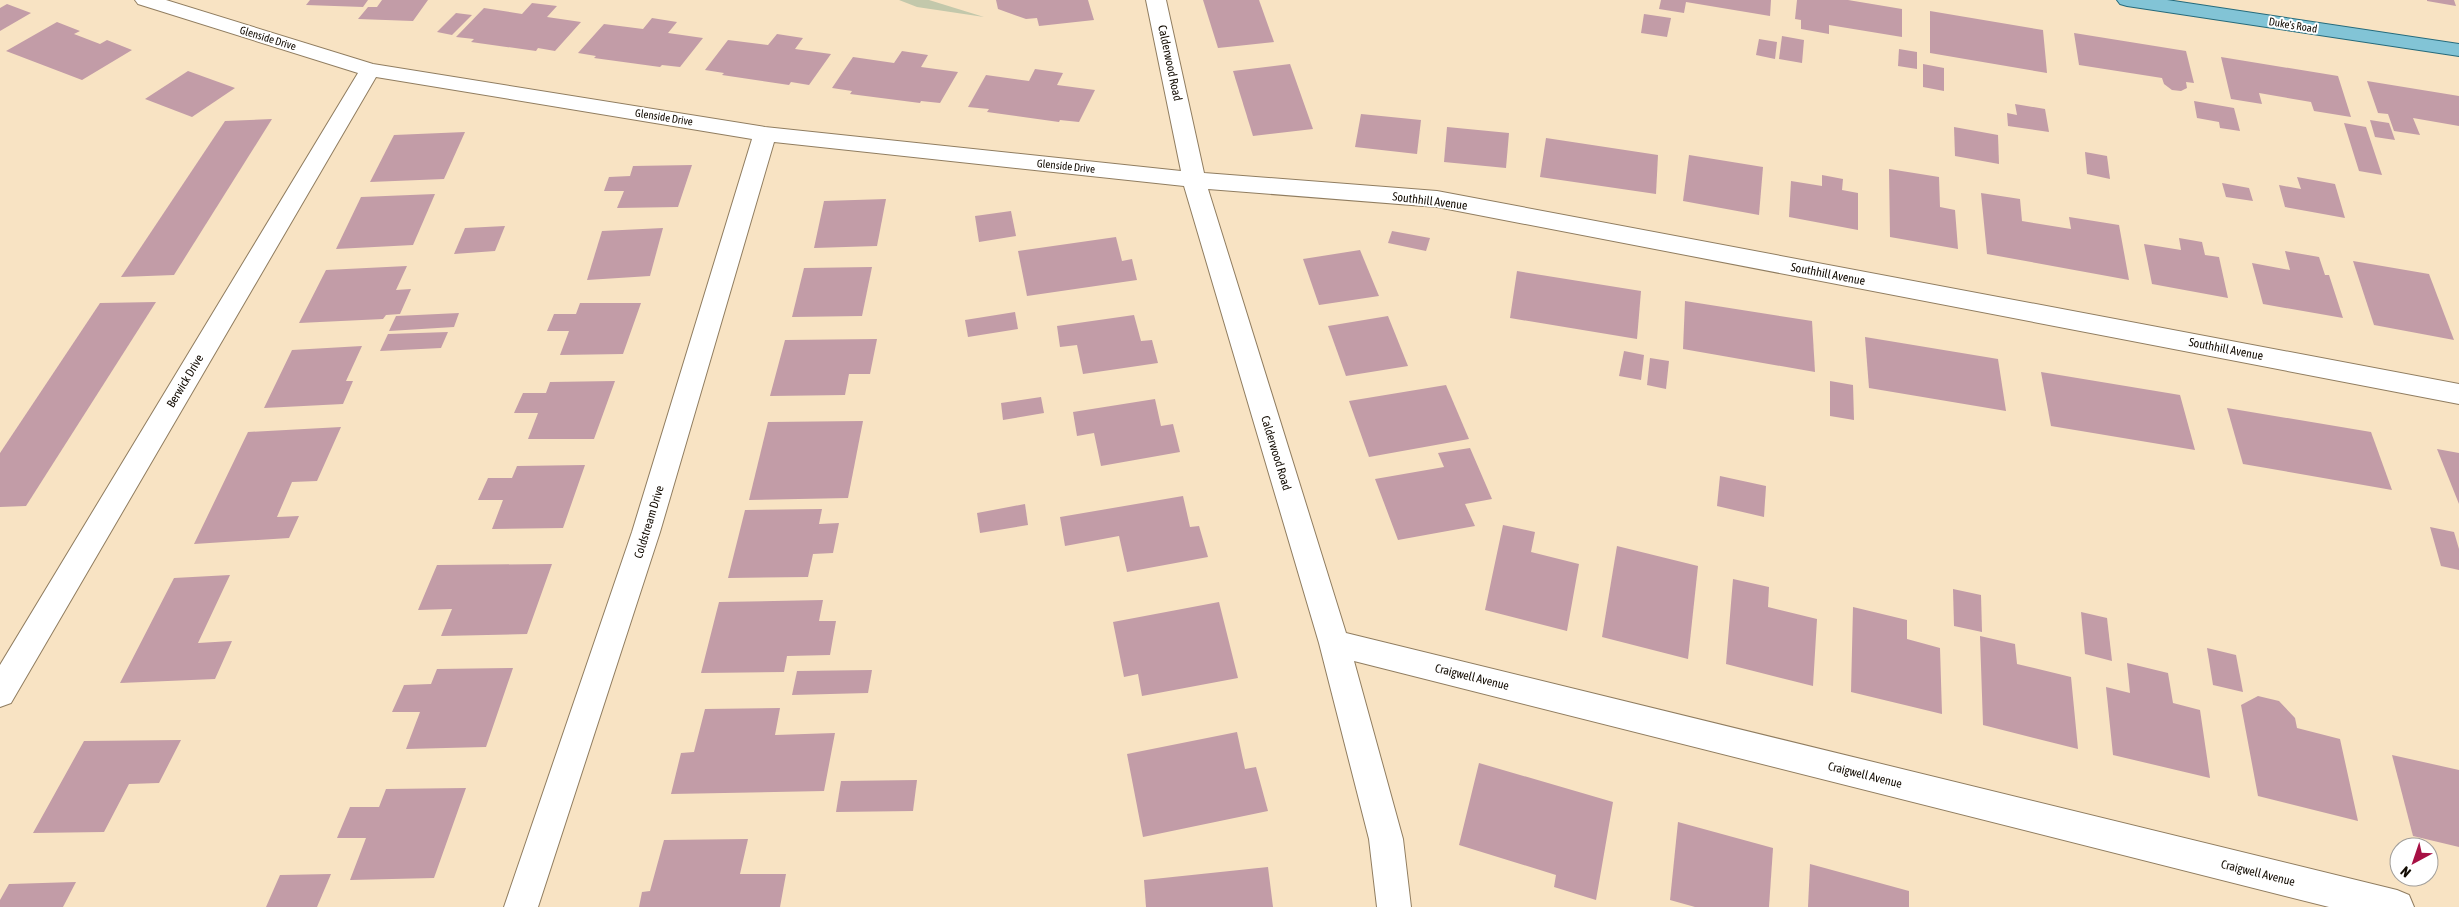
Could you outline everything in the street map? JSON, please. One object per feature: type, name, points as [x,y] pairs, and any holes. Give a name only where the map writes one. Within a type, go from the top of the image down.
[{"type":"main road","name":"Duke's Road","points":[[2127,0],[2459,50]]},
{"type":"street","name":"Glenside Drive","points":[[145,0],[370,70],[765,134],[1194,180]]},
{"type":"street","name":"Calderwood Road","points":[[1156,0],[1194,180],[1334,643],[1386,839],[1394,907]]},
{"type":"street","name":"Berwick Drive","points":[[0,693],[370,70]]},
{"type":"street","name":"Coldstream Drive","points":[[521,907],[646,532],[765,134]]},
{"type":"street","name":"Southhill Avenue","points":[[1194,180],[1437,199],[2459,394]]},
{"type":"street","name":"Craigwell Avenue","points":[[1334,643],[2397,907]]},
{"type":"green space","points":[[899,0],[929,0],[984,17],[917,7]]},
{"type":"building","points":[[310,0],[368,0],[363,7],[306,5]]},
{"type":"building","points":[[382,0],[428,0],[413,21],[358,19],[368,7],[377,7]]},
{"type":"building","points":[[996,0],[1088,0],[1094,20],[1039,26],[1037,18],[1026,19],[998,9]]},
{"type":"building","points":[[1203,0],[1259,0],[1274,42],[1218,48]]},
{"type":"building","points":[[1661,0],[1771,0],[1770,16],[1686,2],[1684,13],[1659,9]]},
{"type":"building","points":[[1797,0],[1848,0],[1902,9],[1902,37],[1829,25],[1829,34],[1801,29],[1801,20],[1795,19]]},
{"type":"building","points":[[2454,0],[2456,6],[2427,1]]},
{"type":"building","points":[[532,3],[557,6],[547,17],[581,22],[555,51],[538,48],[536,51],[471,42],[474,39],[456,37],[484,8],[522,14]]},
{"type":"building","points":[[7,4],[31,13],[0,31],[0,8]]},
{"type":"building","points":[[1930,11],[2043,30],[2047,73],[1930,53]]},
{"type":"building","points":[[456,13],[472,15],[452,35],[437,32]]},
{"type":"building","points":[[1644,14],[1671,18],[1667,37],[1641,33]]},
{"type":"building","points":[[652,18],[677,22],[668,33],[703,38],[680,67],[662,65],[660,67],[594,58],[596,56],[578,53],[604,24],[643,29]]},
{"type":"building","points":[[57,22],[80,31],[74,34],[100,44],[107,40],[132,50],[82,80],[6,51]]},
{"type":"building","points":[[2074,33],[2186,51],[2194,83],[2186,82],[2187,88],[2181,91],[2172,90],[2164,84],[2162,78],[2079,65]]},
{"type":"building","points":[[777,34],[803,38],[795,49],[831,54],[809,85],[791,82],[789,85],[722,75],[724,73],[705,70],[728,40],[768,45]]},
{"type":"building","points":[[1782,36],[1804,40],[1802,63],[1779,59]]},
{"type":"building","points":[[1759,39],[1777,42],[1775,59],[1756,55]]},
{"type":"building","points":[[1899,49],[1917,52],[1917,69],[1898,66]]},
{"type":"building","points":[[902,51],[928,55],[921,67],[958,72],[940,103],[921,101],[920,103],[850,94],[852,91],[832,88],[853,57],[894,63]]},
{"type":"building","points":[[2221,57],[2338,76],[2351,117],[2314,111],[2311,102],[2259,93],[2262,104],[2231,99]]},
{"type":"building","points":[[1290,64],[1313,129],[1253,136],[1233,71]]},
{"type":"building","points":[[1923,64],[1944,68],[1944,91],[1923,87]]},
{"type":"building","points":[[1035,69],[1063,73],[1057,85],[1095,90],[1079,122],[1060,120],[1059,122],[987,112],[989,109],[968,107],[986,75],[1029,81]]},
{"type":"building","points":[[188,71],[235,88],[192,117],[145,99]]},
{"type":"building","points":[[2367,81],[2459,96],[2459,126],[2413,118],[2420,135],[2394,131],[2388,114],[2378,113]]},
{"type":"building","points":[[2194,101],[2234,108],[2240,131],[2220,128],[2219,122],[2197,118]]},
{"type":"building","points":[[2015,104],[2045,109],[2049,132],[2008,126],[2007,113],[2017,115]]},
{"type":"building","points":[[1361,114],[1421,120],[1417,154],[1355,147]]},
{"type":"building","points":[[272,119],[174,275],[121,277],[225,121]]},
{"type":"building","points":[[2370,120],[2389,123],[2395,140],[2375,137]]},
{"type":"building","points":[[2344,123],[2366,127],[2382,175],[2359,171]]},
{"type":"building","points":[[1447,127],[1509,133],[1506,168],[1444,162]]},
{"type":"building","points":[[1954,127],[1998,135],[1999,164],[1955,156]]},
{"type":"building","points":[[465,132],[444,179],[370,182],[394,135]]},
{"type":"building","points":[[1546,138],[1658,155],[1656,194],[1540,177]]},
{"type":"building","points":[[2085,152],[2107,156],[2110,179],[2087,174]]},
{"type":"building","points":[[1689,155],[1763,167],[1759,215],[1683,201]]},
{"type":"building","points":[[692,165],[678,207],[617,208],[624,191],[604,191],[609,177],[630,176],[633,166]]},
{"type":"building","points":[[1889,169],[1939,177],[1940,207],[1955,210],[1958,249],[1890,237]]},
{"type":"building","points":[[1822,175],[1843,179],[1842,190],[1858,193],[1858,230],[1789,217],[1791,181],[1822,186]]},
{"type":"building","points":[[2297,177],[2335,184],[2345,218],[2285,207],[2279,185],[2301,189]]},
{"type":"building","points":[[2222,183],[2249,188],[2253,201],[2226,197]]},
{"type":"building","points":[[1981,193],[2020,199],[2022,221],[2071,229],[2069,217],[2119,225],[2129,280],[1987,254]]},
{"type":"building","points":[[435,194],[413,245],[336,249],[361,197]]},
{"type":"building","points":[[886,199],[877,246],[814,248],[824,201]]},
{"type":"building","points":[[1011,211],[1016,236],[979,242],[975,216]]},
{"type":"building","points":[[505,226],[495,251],[454,254],[465,228]]},
{"type":"building","points":[[663,228],[650,276],[587,280],[602,231]]},
{"type":"building","points":[[1392,231],[1430,238],[1426,251],[1388,243]]},
{"type":"building","points":[[1116,237],[1122,261],[1132,259],[1137,280],[1027,296],[1018,251]]},
{"type":"building","points":[[2179,238],[2202,242],[2205,255],[2219,257],[2228,298],[2152,284],[2144,244],[2181,250]]},
{"type":"building","points":[[1360,250],[1379,296],[1319,305],[1303,259]]},
{"type":"building","points":[[2285,251],[2319,257],[2325,275],[2329,275],[2343,318],[2263,304],[2252,263],[2290,270]]},
{"type":"building","points":[[2353,261],[2429,274],[2454,340],[2374,325]]},
{"type":"building","points":[[407,266],[396,290],[411,289],[400,314],[386,315],[383,319],[299,323],[326,270]]},
{"type":"building","points":[[872,267],[862,316],[792,317],[804,268]]},
{"type":"building","points":[[1517,271],[1641,291],[1637,339],[1510,318]]},
{"type":"building","points":[[1685,301],[1812,321],[1815,372],[1683,349]]},
{"type":"building","points":[[156,302],[26,506],[0,507],[0,453],[100,303]]},
{"type":"building","points":[[580,303],[641,303],[623,354],[560,355],[569,331],[547,331],[554,314],[576,314]]},
{"type":"building","points":[[1015,312],[1018,329],[968,337],[965,320]]},
{"type":"building","points":[[459,313],[454,327],[389,331],[396,316]]},
{"type":"building","points":[[1134,315],[1141,341],[1152,340],[1158,363],[1083,374],[1077,345],[1060,347],[1057,326]]},
{"type":"building","points":[[1388,316],[1408,366],[1346,376],[1328,326]]},
{"type":"building","points":[[448,332],[441,348],[380,351],[388,334]]},
{"type":"building","points":[[1865,337],[1998,359],[2006,411],[1869,388]]},
{"type":"building","points":[[877,339],[870,374],[849,374],[845,395],[770,396],[785,340]]},
{"type":"building","points":[[362,346],[346,381],[353,381],[343,404],[264,408],[292,350]]},
{"type":"building","points":[[1624,351],[1644,355],[1641,380],[1619,376]]},
{"type":"building","points":[[1650,358],[1669,361],[1666,389],[1647,385]]},
{"type":"building","points":[[2041,372],[2180,395],[2195,450],[2051,426]]},
{"type":"building","points":[[615,381],[594,439],[528,439],[538,413],[514,413],[523,393],[546,393],[550,382]]},
{"type":"building","points":[[1830,381],[1853,385],[1854,420],[1830,416]]},
{"type":"building","points":[[1446,385],[1469,439],[1369,457],[1349,401]]},
{"type":"building","points":[[1041,397],[1044,413],[1003,420],[1001,403]]},
{"type":"building","points":[[1155,399],[1161,426],[1173,424],[1180,452],[1101,466],[1094,433],[1077,436],[1073,412]]},
{"type":"building","points":[[2227,408],[2371,432],[2392,490],[2243,464]]},
{"type":"building","points":[[863,421],[848,498],[749,500],[768,422]]},
{"type":"building","points":[[341,427],[317,481],[292,482],[277,517],[299,516],[289,538],[194,544],[248,432]]},
{"type":"building","points":[[1470,448],[1492,499],[1465,504],[1475,526],[1398,540],[1375,479],[1444,467],[1438,453]]},
{"type":"building","points":[[2437,449],[2459,453],[2459,504]]},
{"type":"building","points":[[585,465],[563,528],[492,529],[503,500],[478,500],[488,478],[512,478],[517,466]]},
{"type":"building","points":[[1720,476],[1766,486],[1764,517],[1717,506]]},
{"type":"building","points":[[1183,496],[1190,527],[1199,526],[1208,557],[1127,572],[1119,536],[1065,546],[1060,517]]},
{"type":"building","points":[[1025,504],[1028,525],[980,533],[977,513]]},
{"type":"building","points":[[822,509],[819,524],[839,523],[833,553],[813,554],[808,577],[728,578],[745,510]]},
{"type":"building","points":[[1503,525],[1535,532],[1531,552],[1579,564],[1567,631],[1485,610]]},
{"type":"building","points":[[2430,527],[2454,532],[2459,549],[2459,570],[2441,566]]},
{"type":"building","points":[[1617,546],[1698,566],[1688,659],[1602,637]]},
{"type":"building","points":[[552,564],[527,634],[441,636],[452,609],[418,610],[437,565]]},
{"type":"building","points":[[230,575],[198,643],[232,641],[215,679],[120,683],[174,578]]},
{"type":"building","points":[[1733,579],[1769,587],[1768,607],[1817,619],[1813,686],[1726,664]]},
{"type":"building","points":[[1953,589],[1981,595],[1982,632],[1954,626]]},
{"type":"building","points":[[823,600],[819,621],[836,621],[830,655],[787,656],[784,672],[701,673],[719,602]]},
{"type":"building","points":[[1219,602],[1238,678],[1142,696],[1138,674],[1124,677],[1113,622]]},
{"type":"building","points":[[1853,607],[1907,620],[1907,639],[1940,648],[1942,714],[1851,692]]},
{"type":"building","points":[[2081,612],[2107,618],[2112,661],[2085,654]]},
{"type":"building","points":[[1980,636],[2015,644],[2017,664],[2071,677],[2078,749],[1983,725]]},
{"type":"building","points":[[2207,648],[2236,655],[2243,692],[2213,685]]},
{"type":"building","points":[[2127,663],[2168,673],[2173,703],[2200,710],[2210,778],[2113,755],[2106,687],[2130,693]]},
{"type":"building","points":[[513,668],[486,747],[406,749],[420,712],[392,712],[404,685],[431,684],[437,669]]},
{"type":"building","points":[[872,670],[868,693],[792,695],[797,671]]},
{"type":"building","points":[[2258,696],[2279,701],[2295,718],[2297,728],[2340,739],[2358,821],[2258,796],[2241,705]]},
{"type":"building","points":[[780,708],[775,735],[835,733],[824,791],[671,794],[681,753],[694,752],[705,709]]},
{"type":"building","points":[[1237,732],[1245,769],[1256,767],[1268,811],[1143,837],[1127,754]]},
{"type":"building","points":[[181,740],[159,783],[129,784],[104,832],[33,833],[84,741]]},
{"type":"building","points":[[2392,755],[2459,770],[2459,847],[2439,842],[2439,837],[2413,836]]},
{"type":"building","points":[[1479,763],[1613,802],[1596,900],[1554,887],[1556,875],[1459,845]]},
{"type":"building","points":[[917,780],[913,811],[836,812],[841,781]]},
{"type":"building","points":[[466,788],[434,878],[350,880],[366,838],[337,838],[350,807],[379,807],[386,789]]},
{"type":"building","points":[[1678,822],[1773,848],[1769,907],[1695,907],[1670,900]]},
{"type":"building","points":[[748,839],[740,874],[786,874],[780,907],[639,907],[642,892],[650,891],[664,840]]},
{"type":"building","points":[[1810,864],[1909,891],[1909,907],[1808,907]]},
{"type":"building","points":[[1268,867],[1273,907],[1146,907],[1144,880]]},
{"type":"building","points":[[331,874],[317,907],[266,907],[280,875]]},
{"type":"building","points":[[76,882],[63,907],[0,907],[0,900],[9,884]]}]
